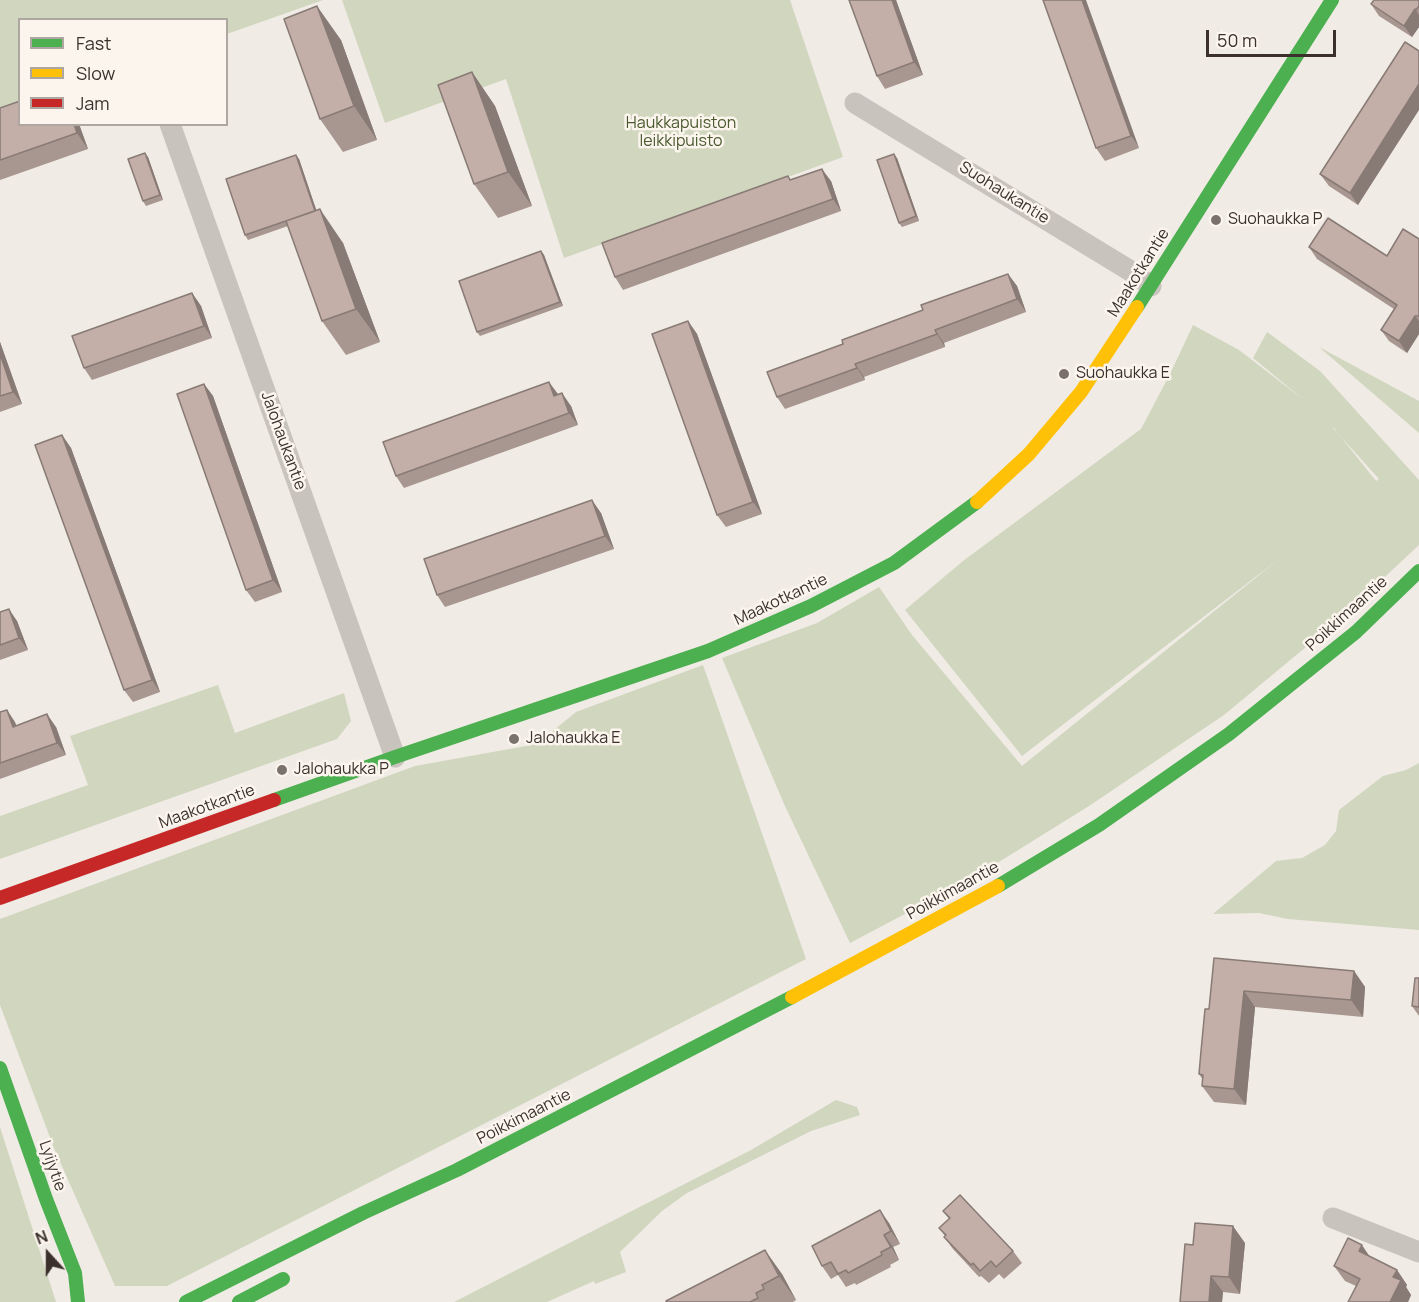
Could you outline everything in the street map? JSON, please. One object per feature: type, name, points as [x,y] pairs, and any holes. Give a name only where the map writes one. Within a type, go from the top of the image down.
[{"type":"street","name":"Maakotkantie","points":[[0,898],[395,757],[708,651],[811,606],[894,562],[973,506],[1029,454],[1081,392],[1332,0]]},
{"type":"street","name":"Suohaukantie","points":[[855,103],[1129,270],[1151,286]]},
{"type":"street","name":"Jalohaukantie","points":[[171,126],[395,757]]},
{"type":"street","name":"Poikkimaantie","points":[[186,1302],[363,1213],[457,1170],[854,965],[977,898],[1099,825],[1229,734],[1356,632],[1419,570]]},
{"type":"street","name":"Lyijytie","points":[[0,1068],[46,1199],[75,1273],[78,1302]]},
{"type":"street","name":"Poikkimaantie","points":[[379,1221],[457,1170]]},
{"type":"street","points":[[1333,1218],[1419,1252]]},
{"type":"street","name":"Lyijytie","points":[[75,1273],[90,1288]]},
{"type":"street","points":[[239,1302],[292,1274]]},
{"type":"green space","points":[[0,0],[323,0],[228,34],[228,18],[18,18],[18,108],[0,115]]},
{"type":"green space","name":"Haukkapuiston leikkipuisto","points":[[342,0],[790,0],[843,157],[564,258],[506,79],[385,123]]},
{"type":"green space","points":[[1193,325],[1239,350],[1304,400],[1253,358],[1267,332],[1320,371],[1419,480],[1419,545],[1342,617],[1224,715],[1089,806],[973,878],[850,943],[784,804],[722,658],[817,623],[879,587],[912,635],[1022,766],[1279,559],[1022,756],[905,610],[963,561],[1141,429]],"holes":[[[1340,436],[1379,479],[1376,481]]]},
{"type":"green space","points":[[1319,347],[1419,401],[1419,433]]},
{"type":"green space","points":[[703,665],[806,959],[167,1286],[115,1286],[54,1148],[0,1005],[0,919],[415,766],[537,744],[576,712]]},
{"type":"green space","points":[[218,685],[235,733],[344,693],[351,721],[337,739],[0,859],[0,816],[88,785],[70,736]]},
{"type":"green space","points":[[1419,763],[1419,930],[1288,919],[1259,913],[1213,914],[1276,861],[1302,858],[1325,845],[1336,831],[1339,810],[1383,776],[1406,770]]},
{"type":"green space","points":[[836,1100],[857,1107],[860,1115],[811,1131],[687,1193],[662,1211],[620,1252],[626,1272],[595,1284],[594,1281],[547,1302],[454,1302],[751,1150]]},
{"type":"green space","points":[[0,1127],[56,1302],[0,1302]]},
{"type":"building","points":[[849,0],[892,0],[914,62],[877,76]]},
{"type":"building","points":[[1043,0],[1082,0],[1131,136],[1096,148]]},
{"type":"building","points":[[1374,0],[1419,0],[1419,6],[1404,26],[1371,4]]},
{"type":"building","points":[[317,6],[354,106],[320,119],[284,19]]},
{"type":"building","points":[[1405,42],[1419,51],[1419,84],[1350,193],[1320,174]]},
{"type":"building","points":[[472,72],[508,172],[474,184],[438,85]]},
{"type":"building","points":[[18,102],[18,126],[75,126],[77,133],[0,160],[0,108]]},
{"type":"building","points":[[145,153],[160,195],[143,201],[128,159]]},
{"type":"building","points":[[894,154],[916,216],[899,223],[877,160]]},
{"type":"building","points":[[296,155],[315,211],[245,235],[226,179]]},
{"type":"building","points":[[822,169],[833,199],[615,277],[602,243],[788,176],[790,180]]},
{"type":"building","points":[[320,209],[356,309],[322,321],[286,221]]},
{"type":"building","points":[[1328,218],[1387,256],[1403,229],[1419,239],[1419,316],[1415,316],[1399,341],[1381,330],[1397,305],[1309,247]]},
{"type":"building","points":[[541,251],[560,302],[477,332],[459,281]]},
{"type":"building","points":[[1008,274],[1017,299],[935,330],[937,334],[855,364],[857,368],[777,397],[767,372],[843,344],[842,340],[923,310],[921,305]]},
{"type":"building","points":[[192,293],[204,326],[84,368],[72,336]]},
{"type":"building","points":[[688,321],[753,502],[717,515],[652,334]]},
{"type":"building","points":[[0,354],[13,392],[0,396]]},
{"type":"building","points":[[549,382],[554,396],[562,393],[569,413],[396,476],[383,442]]},
{"type":"building","points":[[204,384],[273,580],[246,590],[177,394]]},
{"type":"building","points":[[62,435],[152,680],[124,690],[35,445]]},
{"type":"building","points":[[592,500],[605,536],[437,595],[424,559]]},
{"type":"building","points":[[9,609],[19,638],[0,645],[0,612]]},
{"type":"building","points":[[7,710],[13,727],[47,714],[57,743],[0,763],[0,712]]},
{"type":"building","points":[[1214,958],[1354,971],[1351,1000],[1244,991],[1234,1089],[1202,1086],[1203,1075],[1199,1074],[1201,1051],[1205,1009],[1209,1009]]},
{"type":"building","points":[[1415,978],[1419,978],[1419,1007],[1412,1006]]},
{"type":"building","points":[[960,1195],[1013,1251],[996,1267],[991,1261],[980,1271],[973,1263],[971,1265],[944,1237],[946,1235],[939,1228],[950,1218],[943,1211]]},
{"type":"building","points":[[880,1210],[891,1231],[884,1235],[891,1247],[881,1252],[882,1255],[848,1273],[846,1270],[838,1274],[831,1262],[822,1266],[812,1246]]},
{"type":"building","points":[[1195,1223],[1233,1226],[1229,1277],[1211,1276],[1209,1302],[1180,1302],[1185,1244],[1193,1245]]},
{"type":"building","points":[[1348,1238],[1362,1245],[1359,1251],[1397,1270],[1393,1277],[1401,1280],[1390,1302],[1348,1302],[1360,1279],[1334,1266]]},
{"type":"building","points":[[765,1250],[779,1276],[762,1285],[764,1289],[756,1293],[758,1298],[750,1302],[666,1301]]},
{"type":"traffic: fast","points":[[1137,307],[1332,0]]},
{"type":"traffic: fast","points":[[274,800],[708,651],[811,606],[894,563],[977,502]]},
{"type":"traffic: fast","points":[[998,886],[1099,825],[1229,734],[1356,632],[1419,571]]},
{"type":"traffic: fast","points":[[186,1302],[363,1213],[457,1170],[792,997]]},
{"type":"traffic: fast","points":[[0,1068],[46,1199],[75,1273],[78,1302]]},
{"type":"traffic: fast","points":[[239,1302],[283,1279]]},
{"type":"traffic: slow","points":[[977,502],[1029,454],[1081,392],[1137,307]]},
{"type":"traffic: slow","points":[[792,997],[998,886]]},
{"type":"traffic: jam","points":[[0,898],[274,800]]},
{"type":"place","name":"Suohaukka P","points":[[1216,220]]},
{"type":"place","name":"Suohaukka E","points":[[1064,374]]},
{"type":"place","name":"Jalohaukka E","points":[[514,739]]},
{"type":"place","name":"Jalohaukka P","points":[[282,770]]}]
